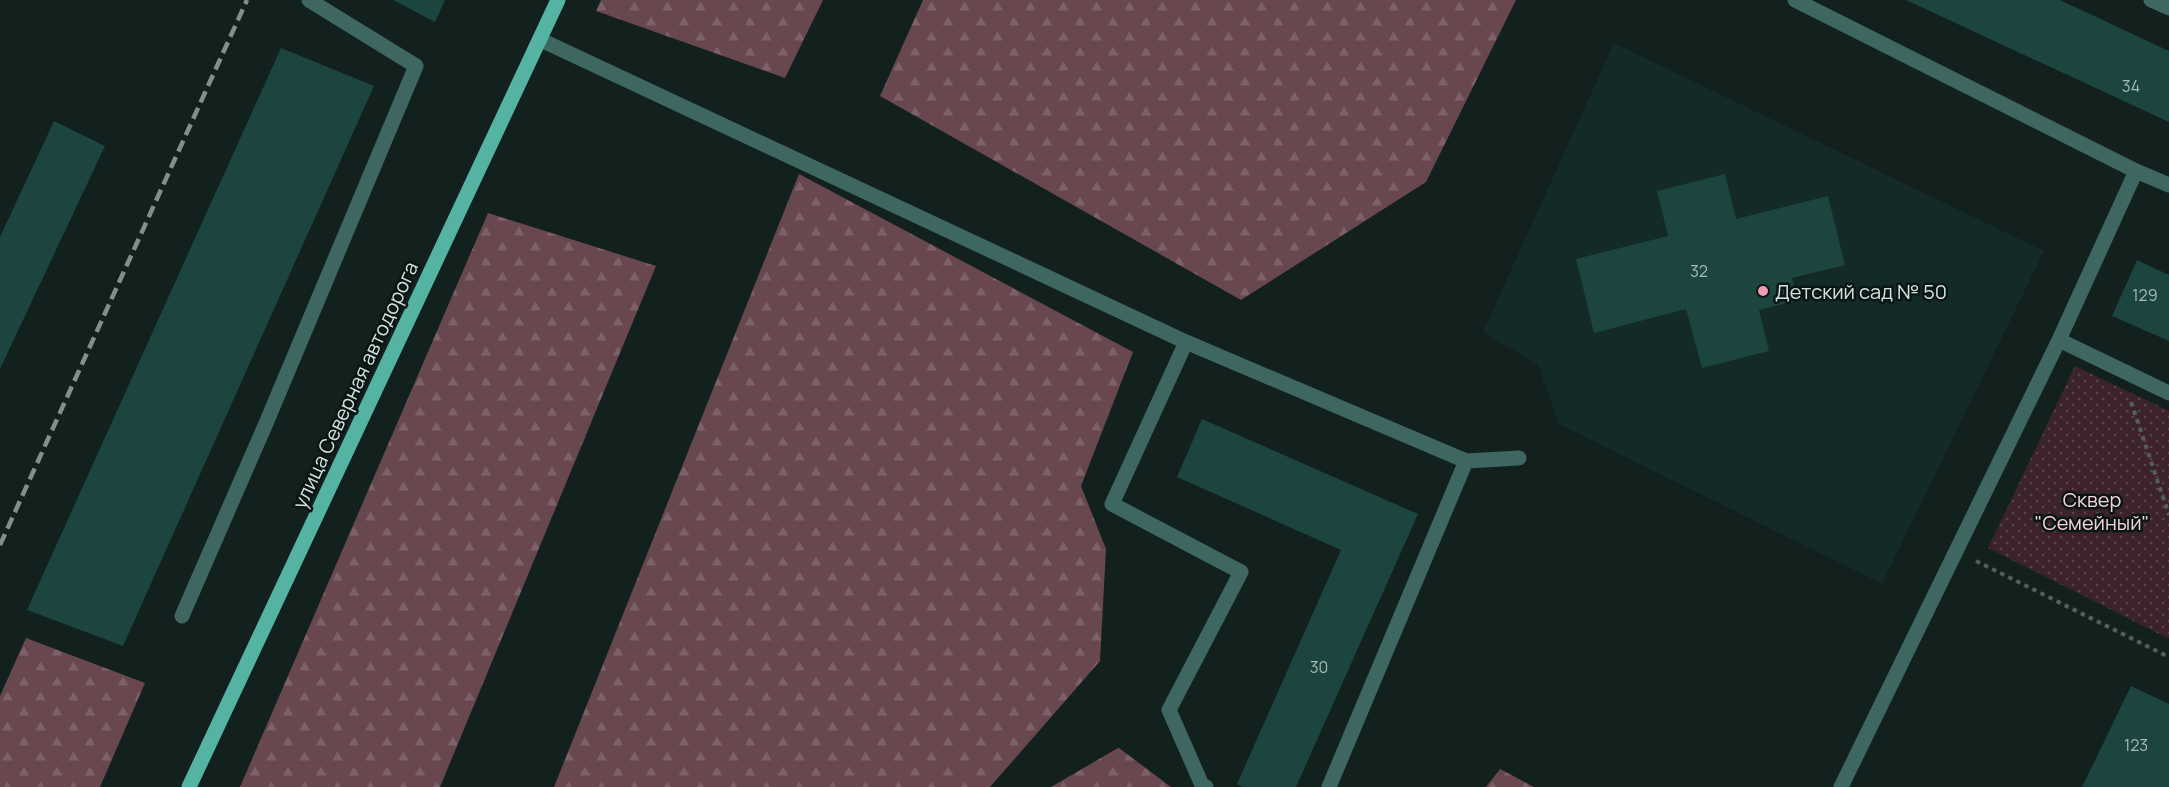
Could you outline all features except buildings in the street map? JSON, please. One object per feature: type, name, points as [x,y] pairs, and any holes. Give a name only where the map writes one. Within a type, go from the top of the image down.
[{"type":"main road","name":"улица Северная автодорога","points":[[189,787],[558,0]]},
{"type":"street","points":[[182,616],[267,421],[416,66],[309,0]]},
{"type":"street","points":[[1795,0],[2136,171],[2169,185]]},
{"type":"street","points":[[2151,0],[2169,8]]},
{"type":"street","points":[[541,40],[1186,342],[1466,461],[1519,458]]},
{"type":"street","points":[[1841,787],[2059,340],[2136,171]]},
{"type":"street","points":[[2059,340],[2169,393]]},
{"type":"street","points":[[1186,342],[1112,504],[1241,572],[1169,710],[1202,785],[1206,787]]},
{"type":"street","points":[[1329,787],[1466,461]]},
{"type":"path","points":[[2120,369],[2169,515]]},
{"type":"path","points":[[1956,551],[2169,657]]},
{"type":"shaded area","name":"Детский сад № 50","points":[[1614,43],[2044,251],[1882,584],[1559,424],[1538,365],[1483,332]]},
{"type":"green space","points":[[601,0],[823,0],[785,78],[596,11]]},
{"type":"green space","points":[[923,0],[1516,0],[1426,182],[1241,300],[880,96]]},
{"type":"green space","points":[[799,174],[1133,352],[1081,486],[1106,549],[1100,661],[990,787],[554,787]]},
{"type":"green space","points":[[488,213],[656,266],[440,787],[240,787]]},
{"type":"green space","name":"Сквер \"Семейный\"","points":[[2075,366],[2169,411],[2169,639],[1988,548]]},
{"type":"green space","points":[[26,638],[145,683],[100,787],[0,787],[0,696]]},
{"type":"green space","points":[[1118,748],[1171,787],[1051,787]]},
{"type":"green space","points":[[1500,769],[1534,787],[1486,787]]},
{"type":"railway","points":[[0,545],[247,0]]},
{"type":"place","name":"Детский сад № 50","points":[[1763,291]]}]
